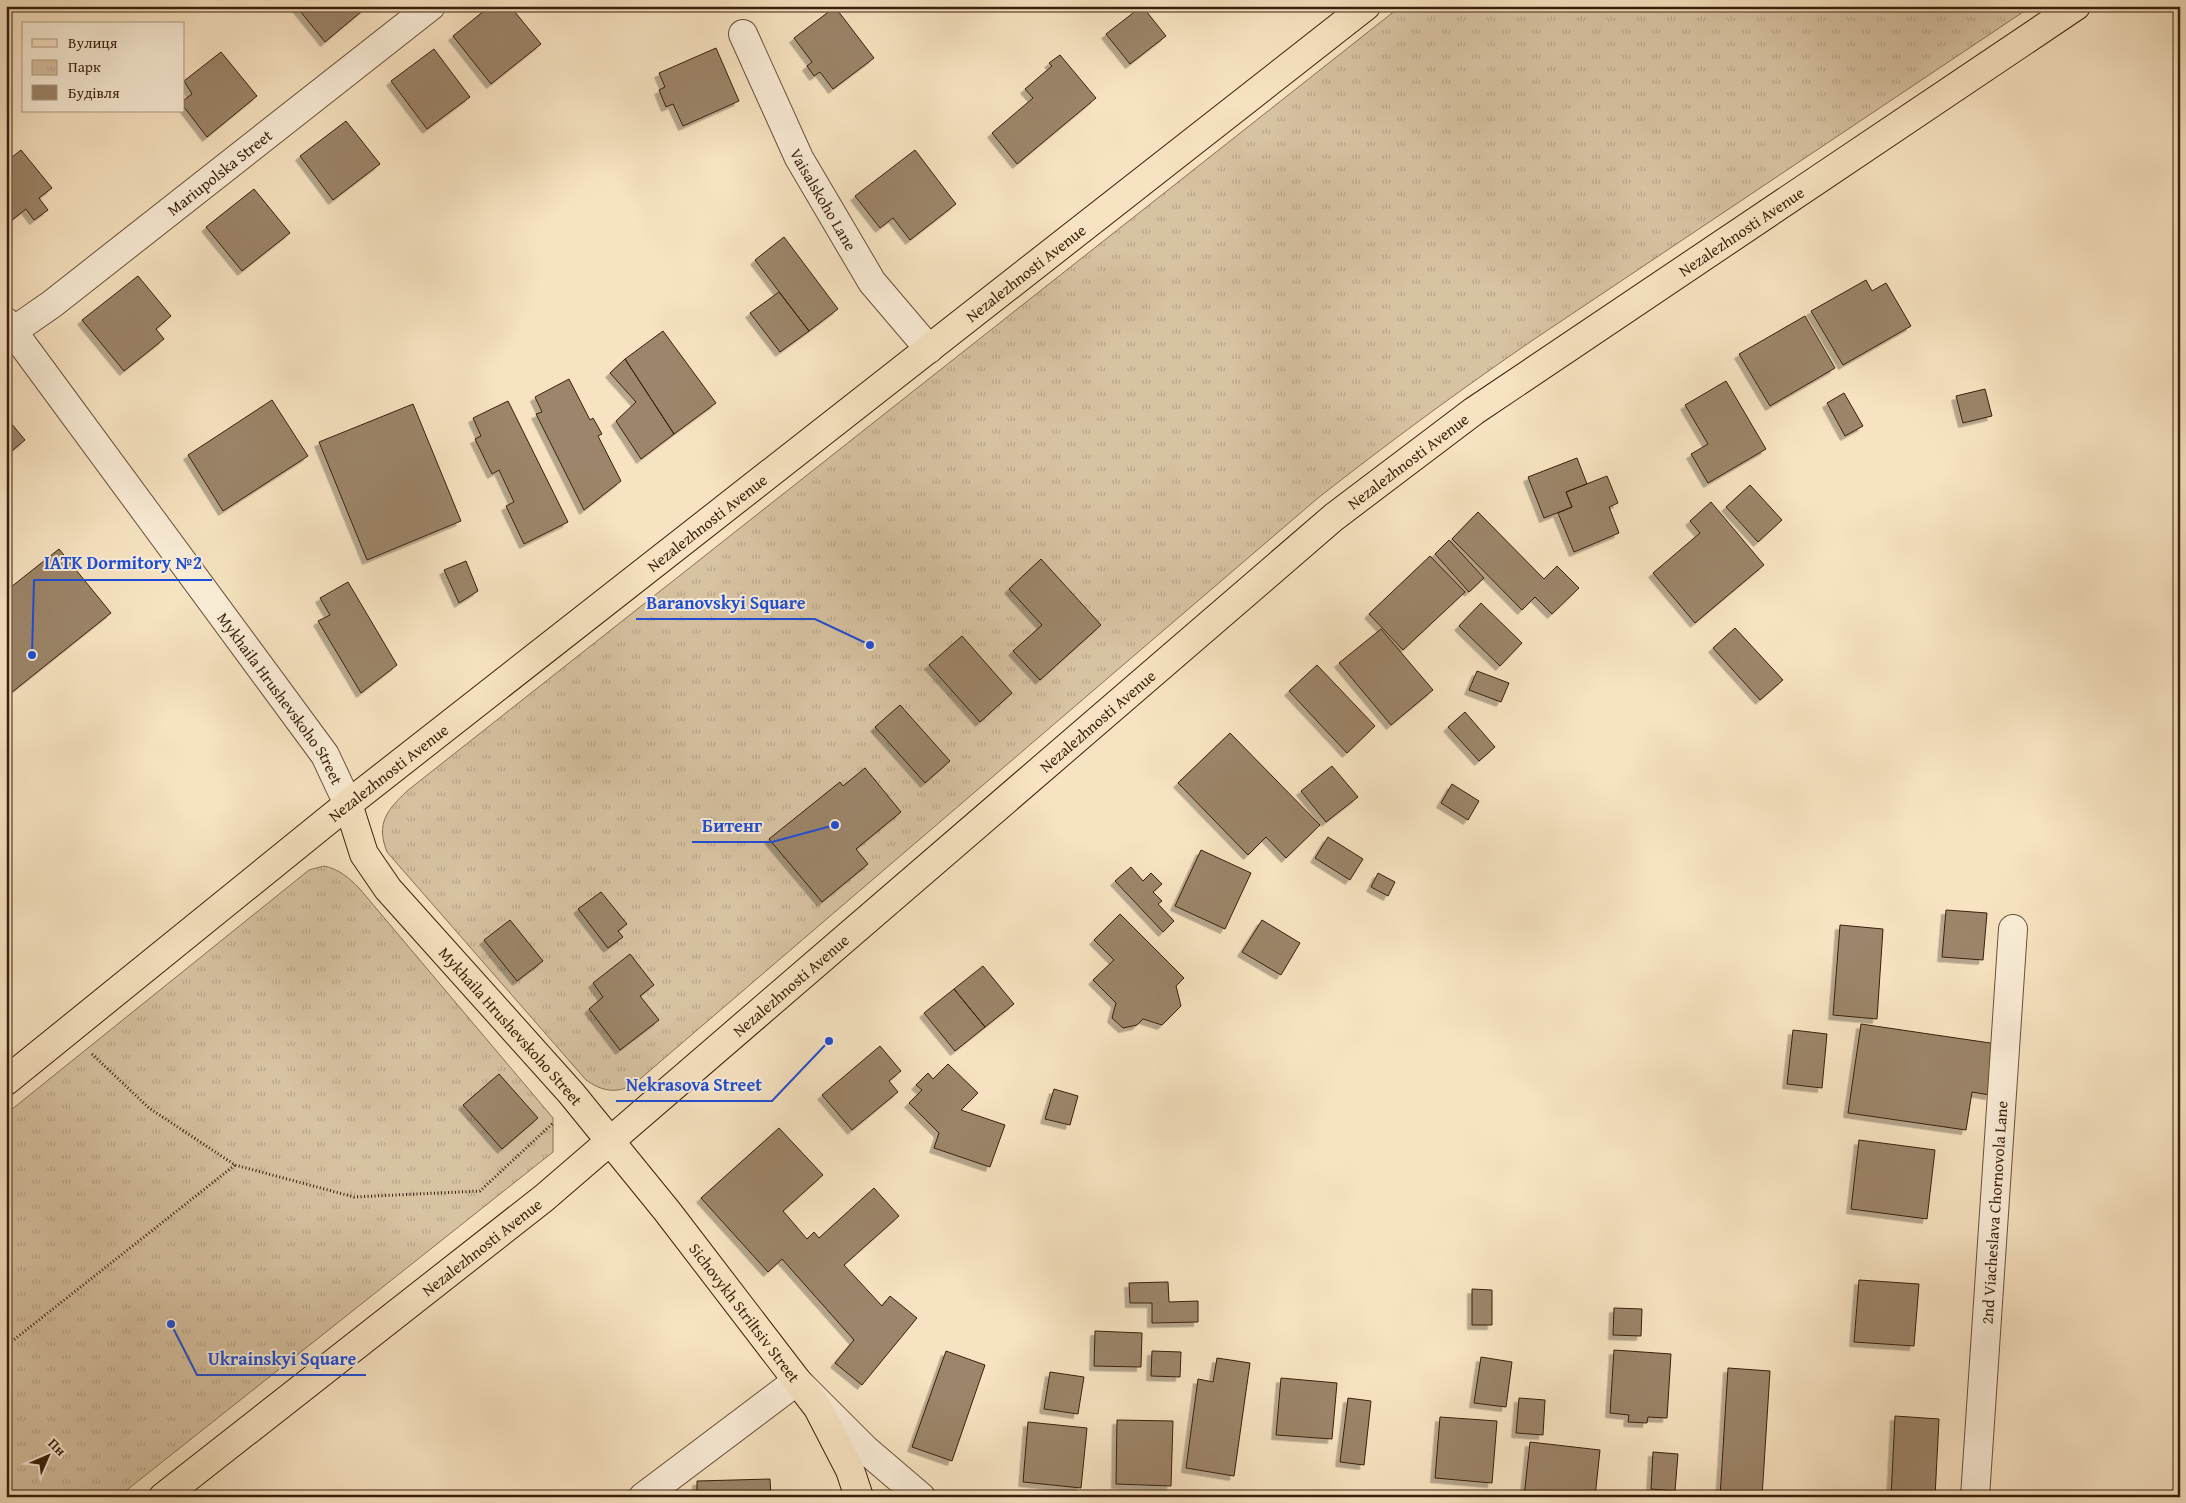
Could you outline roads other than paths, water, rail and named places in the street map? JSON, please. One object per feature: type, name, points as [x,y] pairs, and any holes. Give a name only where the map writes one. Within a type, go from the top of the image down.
[{"type":"main road","name":"Nezalezhnosti Avenue","points":[[6,1081],[348,804],[1366,6]]},
{"type":"main road","name":"Nezalezhnosti Avenue","points":[[163,1497],[544,1198],[1326,524],[1404,463],[1547,361],[2076,6]]},
{"type":"main road","name":"Mykhaila Hrushevskoho Street","points":[[348,804],[364,854],[388,889],[571,1092],[610,1140]]},
{"type":"main road","name":"Sichovykh Striltsiv Street","points":[[610,1140],[818,1408],[850,1470],[858,1497]]},
{"type":"street","name":"Mariupolska Street","points":[[8,329],[66,293],[431,6]]},
{"type":"street","name":"Vaisalskoho Lane","points":[[743,34],[799,158],[872,282],[929,349]]},
{"type":"street","name":"Mykhaila Hrushevskoho Street","points":[[8,329],[325,755],[348,804]]},
{"type":"street","name":"2nd Viacheslava Chornovola Lane","points":[[1975,1497],[2013,929]]},
{"type":"street","points":[[643,1497],[797,1381],[866,1450],[921,1497]]},
{"type":"place","name":"Baranovskyi Square","points":[[870,645]]},
{"type":"place","name":"IATK Dormitory №2","points":[[32,655]]},
{"type":"place","name":"Битенг","points":[[835,825]]},
{"type":"place","name":"Nekrasova Street","points":[[829,1041]]},
{"type":"place","name":"Ukrainskyi Square","points":[[171,1324]]}]
